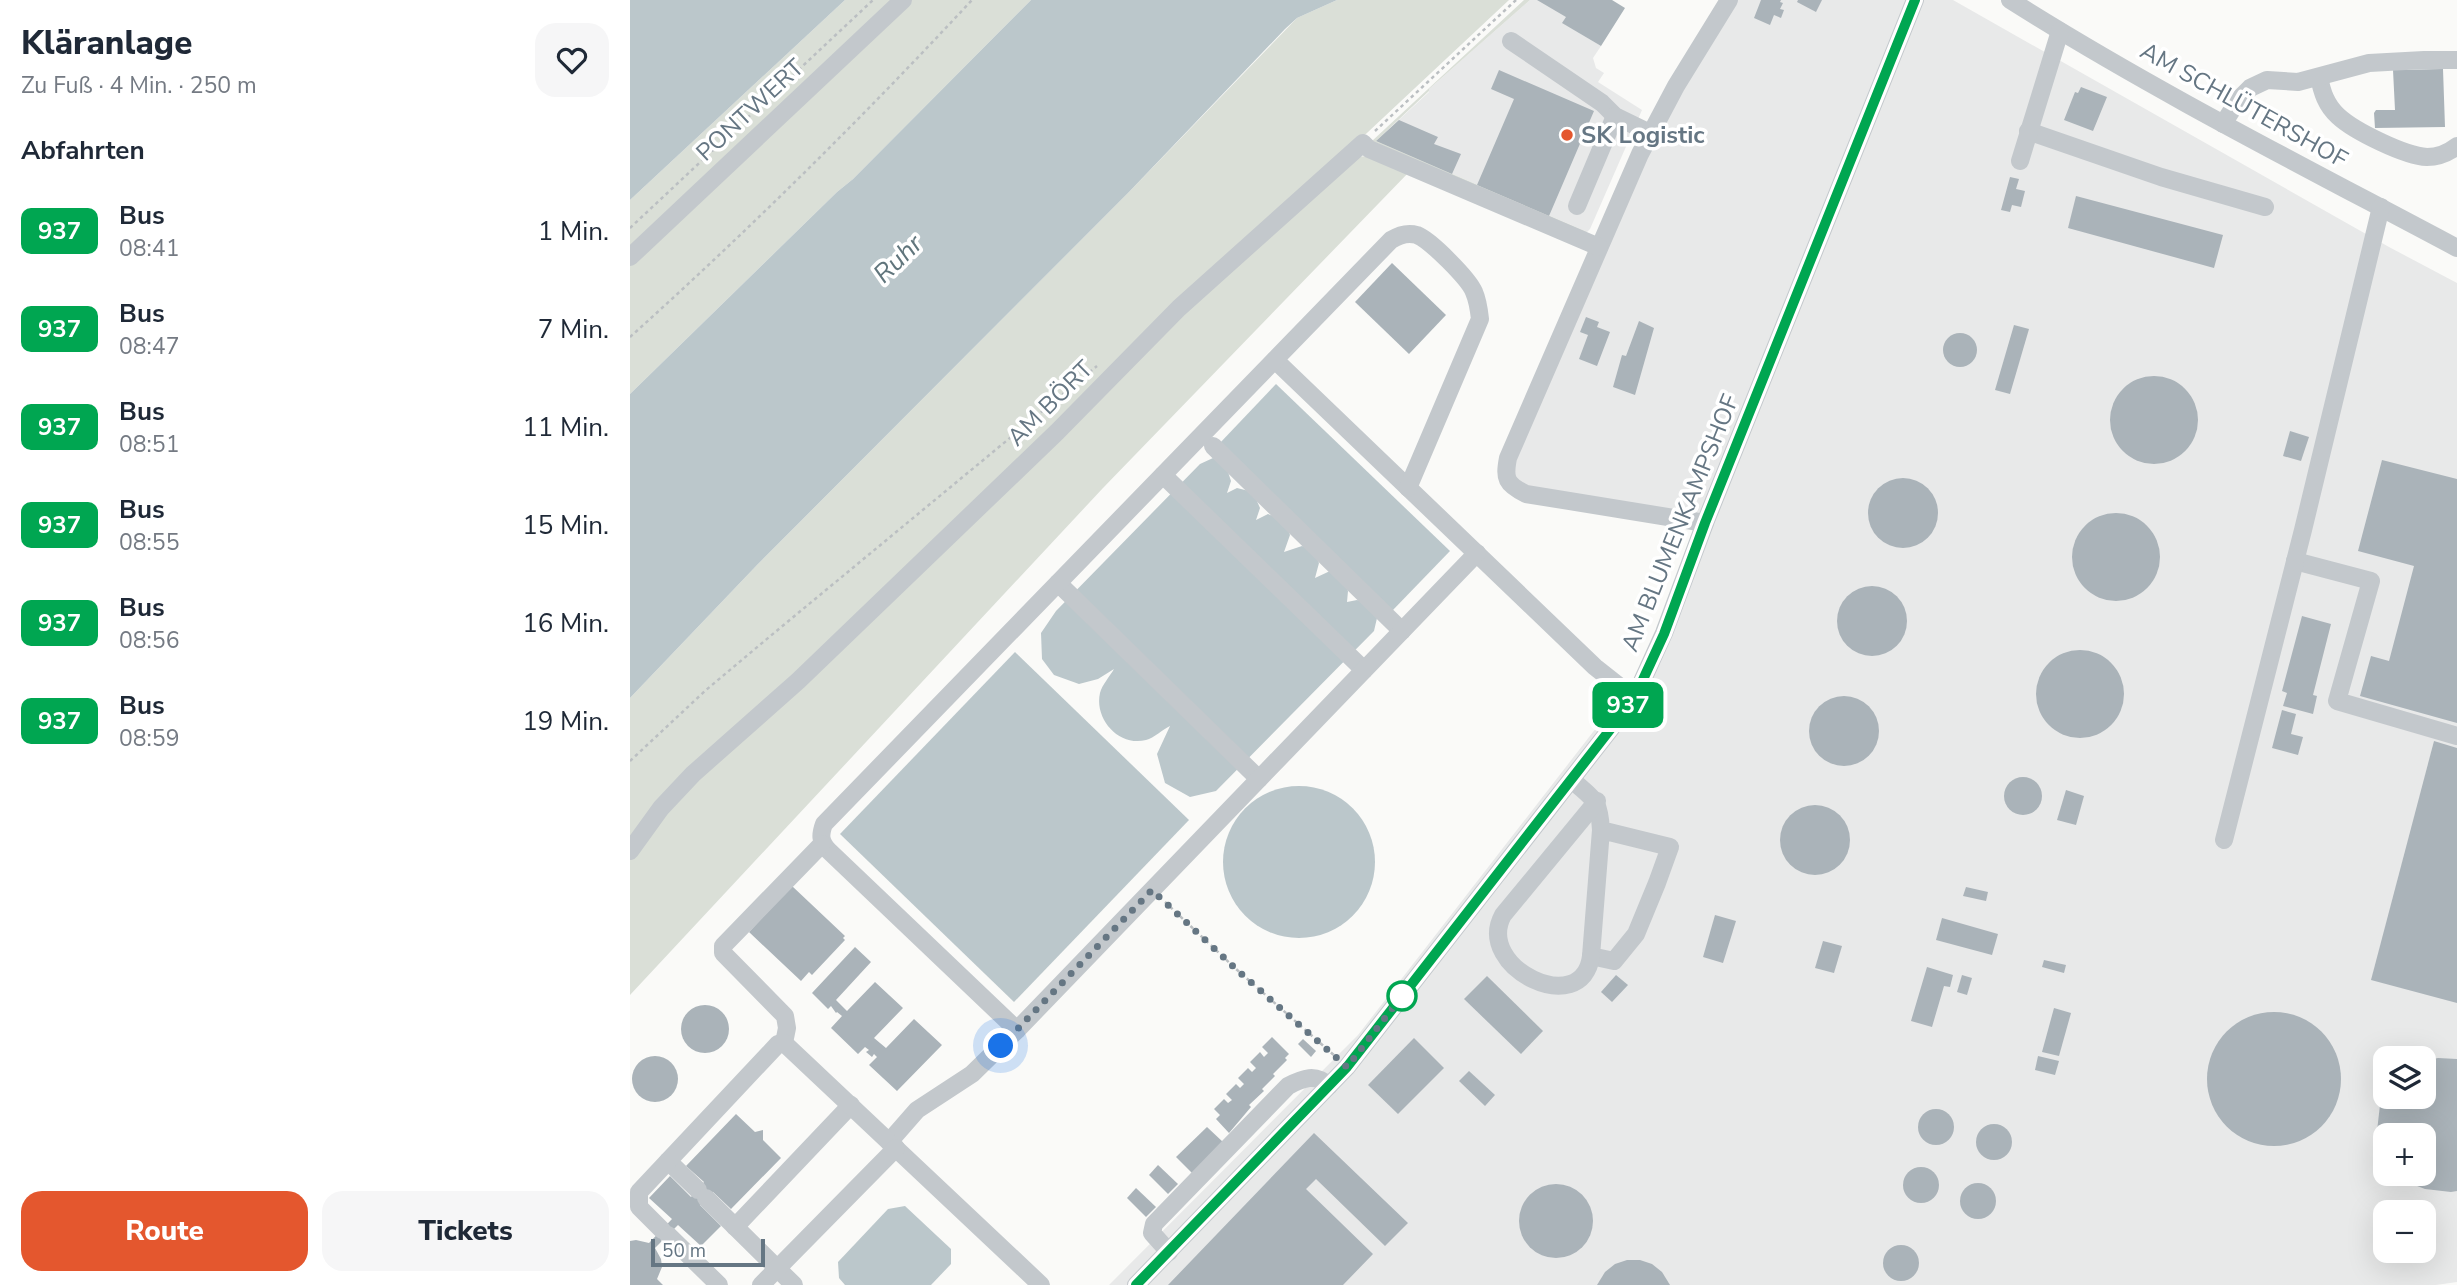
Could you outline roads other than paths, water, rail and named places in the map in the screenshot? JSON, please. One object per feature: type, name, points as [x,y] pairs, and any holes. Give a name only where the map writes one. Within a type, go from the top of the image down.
[{"type":"street","name":"PONTWERT","points":[[630,257],[903,0]]},
{"type":"street","points":[[1705,523],[1525,494],[1508,482],[1506,473],[1508,458],[1650,133],[1729,0]]},
{"type":"street","name":"AM BLUMENKAMPSHOF","points":[[1136,1285],[1347,1067],[1572,780],[1640,686],[1664,634],[1705,523],[1915,0]]},
{"type":"street","name":"AM SCHLÜTERSHOF","points":[[2010,0],[2223,124],[2457,248]]},
{"type":"street","points":[[2020,162],[2060,31]]},
{"type":"street","points":[[1511,41],[1602,103],[1615,116],[1650,133]]},
{"type":"street","points":[[2223,124],[2244,94],[2267,80],[2298,82],[2369,63],[2457,60]]},
{"type":"street","points":[[2319,77],[2324,97],[2338,116],[2378,140],[2402,152],[2427,157],[2446,154],[2457,146]]},
{"type":"street","points":[[1577,206],[1615,116]]},
{"type":"street","points":[[2028,131],[2161,177],[2265,207]]},
{"type":"street","name":"AM BÖRT","points":[[630,851],[661,808],[693,774],[798,681],[1057,432],[1179,308],[1363,143],[1369,149],[1599,247]]},
{"type":"street","points":[[2224,840],[2381,207]]},
{"type":"street","points":[[1017,1030],[822,844],[824,824],[1391,240],[1410,234],[1427,242],[1474,291],[1479,319],[1408,488]]},
{"type":"street","points":[[1275,360],[1595,667],[1633,697]]},
{"type":"street","points":[[1213,446],[1402,631]]},
{"type":"street","points":[[1163,475],[1364,670]]},
{"type":"street","points":[[761,1285],[893,1145],[917,1110],[972,1074],[1017,1030],[1477,553]]},
{"type":"street","points":[[2295,561],[2371,581],[2337,701],[2457,736]]},
{"type":"street","points":[[1058,583],[1259,779]]},
{"type":"street","points":[[1572,780],[1597,801],[1600,808],[1601,830],[1591,956],[1589,969],[1575,983],[1549,986],[1534,981],[1512,965],[1496,939],[1498,924],[1597,801]]},
{"type":"street","points":[[1591,956],[1614,961],[1636,934],[1670,847],[1601,830]]},
{"type":"street","points":[[784,1044],[787,1028],[785,1016],[723,953],[723,946],[822,844]]},
{"type":"street","points":[[719,1285],[639,1207],[639,1192],[779,1044],[784,1044],[1041,1285]]},
{"type":"street","points":[[1169,1252],[1152,1233],[1154,1224],[1288,1086],[1312,1077],[1321,1078],[1329,1086]]},
{"type":"street","points":[[735,1227],[851,1105]]},
{"type":"street","points":[[668,1161],[794,1285]]},
{"type":"water","points":[[630,0],[845,0],[630,200]]},
{"type":"water","name":"Ruhr","points":[[1031,0],[1337,0],[1297,18],[1285,29],[1129,192],[758,564],[630,698],[630,394],[853,179]]},
{"type":"water","points":[[1276,384],[1450,551],[1392,611],[1219,444]]},
{"type":"water","points":[[1213,458],[1226,466],[1231,481],[1227,493],[1237,488],[1253,492],[1260,508],[1256,520],[1268,514],[1285,521],[1290,535],[1284,552],[1302,546],[1313,550],[1319,563],[1315,578],[1330,571],[1342,577],[1348,591],[1347,602],[1357,600],[1370,604],[1377,618],[1374,631],[1216,791],[1190,797],[1165,783],[1157,754],[1170,726],[1146,740],[1136,741],[1118,735],[1105,721],[1099,703],[1101,690],[1114,669],[1098,679],[1079,684],[1054,675],[1042,659],[1041,633],[1056,611],[1200,464]]},
{"type":"water","points":[[1015,652],[1189,820],[1014,1002],[840,834]]},
{"type":"water","points":[[1299,786],[1328,792],[1353,808],[1369,833],[1375,862],[1369,891],[1353,916],[1328,932],[1299,938],[1270,932],[1245,916],[1229,891],[1223,862],[1229,833],[1245,808],[1270,792]]},
{"type":"water","points":[[905,1206],[951,1249],[951,1264],[931,1285],[845,1285],[839,1278],[838,1262],[888,1209]]},
{"type":"place","name":"SK Logistic","points":[[1567,135]]}]
